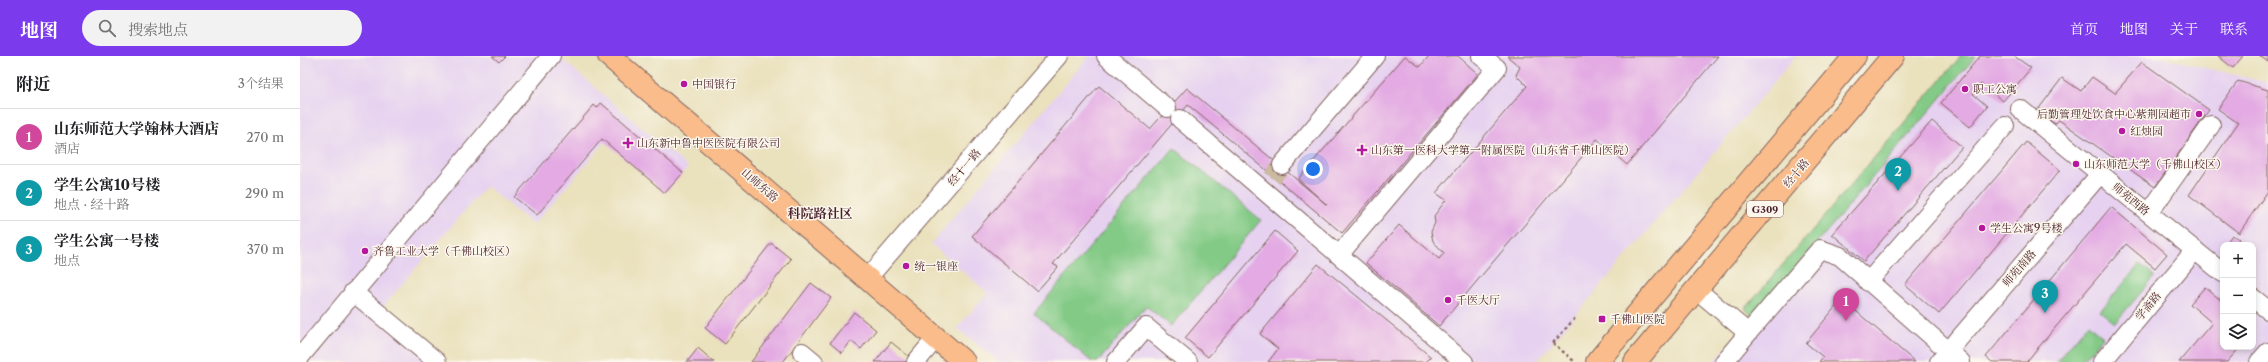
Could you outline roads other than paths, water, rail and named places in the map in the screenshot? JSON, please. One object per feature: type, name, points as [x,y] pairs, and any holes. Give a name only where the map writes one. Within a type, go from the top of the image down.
[{"type":"main road","name":"山师东路","points":[[610,56],[964,362]]},
{"type":"main road","name":"G309","points":[[1597,362],[1855,56]]},
{"type":"main road","name":"经十路","points":[[1635,362],[1893,56]]},
{"type":"street","points":[[300,357],[551,56]]},
{"type":"street","name":"经十一路","points":[[868,278],[1059,56]]},
{"type":"street","points":[[1106,56],[1173,114],[1272,177],[1339,255],[1464,362]]},
{"type":"street","points":[[1272,177],[1374,56]]},
{"type":"street","points":[[1339,255],[1497,68],[1481,56]]},
{"type":"street","name":"师苑西路","points":[[2020,110],[2220,271]]},
{"type":"street","points":[[2149,213],[2211,125]]},
{"type":"street","points":[[1868,282],[2006,126]]},
{"type":"street","name":"师苑南路","points":[[1949,358],[2100,174]]},
{"type":"street","points":[[1724,362],[1820,249],[1840,256],[1949,358]]},
{"type":"street","name":"学斋路","points":[[2102,362],[2195,250]]},
{"type":"street","points":[[1697,290],[1748,333]]},
{"type":"street","points":[[353,292],[437,362]]},
{"type":"street","points":[[2256,300],[2268,310]]},
{"type":"street","points":[[1116,362],[1146,327],[1188,362]]},
{"type":"street","points":[[916,362],[936,338]]},
{"type":"street","points":[[2259,362],[2268,352]]},
{"type":"tunnel","points":[[1272,178],[1282,165]]},
{"type":"place","name":"中国银行","points":[[684,84]]},
{"type":"place","name":"职工公寓","points":[[1965,89]]},
{"type":"place","name":"后勤管理处饮食中心紫荆园超市","points":[[2199,114]]},
{"type":"place","name":"红烛园","points":[[2122,131]]},
{"type":"place","name":"山东新中鲁中医医院有限公司","points":[[628,143]]},
{"type":"place","name":"山东第一医科大学第一附属医院（山东省千佛山医院）","points":[[1362,150]]},
{"type":"place","name":"山东师范大学（千佛山校区）","points":[[2076,164]]},
{"type":"place","name":"学生公寓10号楼","points":[[1898,191]]},
{"type":"place","name":"学生公寓9号楼","points":[[1982,228]]},
{"type":"place","name":"齐鲁工业大学（千佛山校区）","points":[[365,251]]},
{"type":"place","name":"统一银座","points":[[906,266]]},
{"type":"place","name":"千医大厅","points":[[1448,300]]},
{"type":"place","name":"学生公寓一号楼","points":[[2045,313]]},
{"type":"place","name":"千佛山医院","points":[[1602,319]]},
{"type":"place","name":"山东师范大学翰林大酒店","points":[[1846,321]]},
{"type":"district","name":"科院路社区","points":[[820,213]]}]
